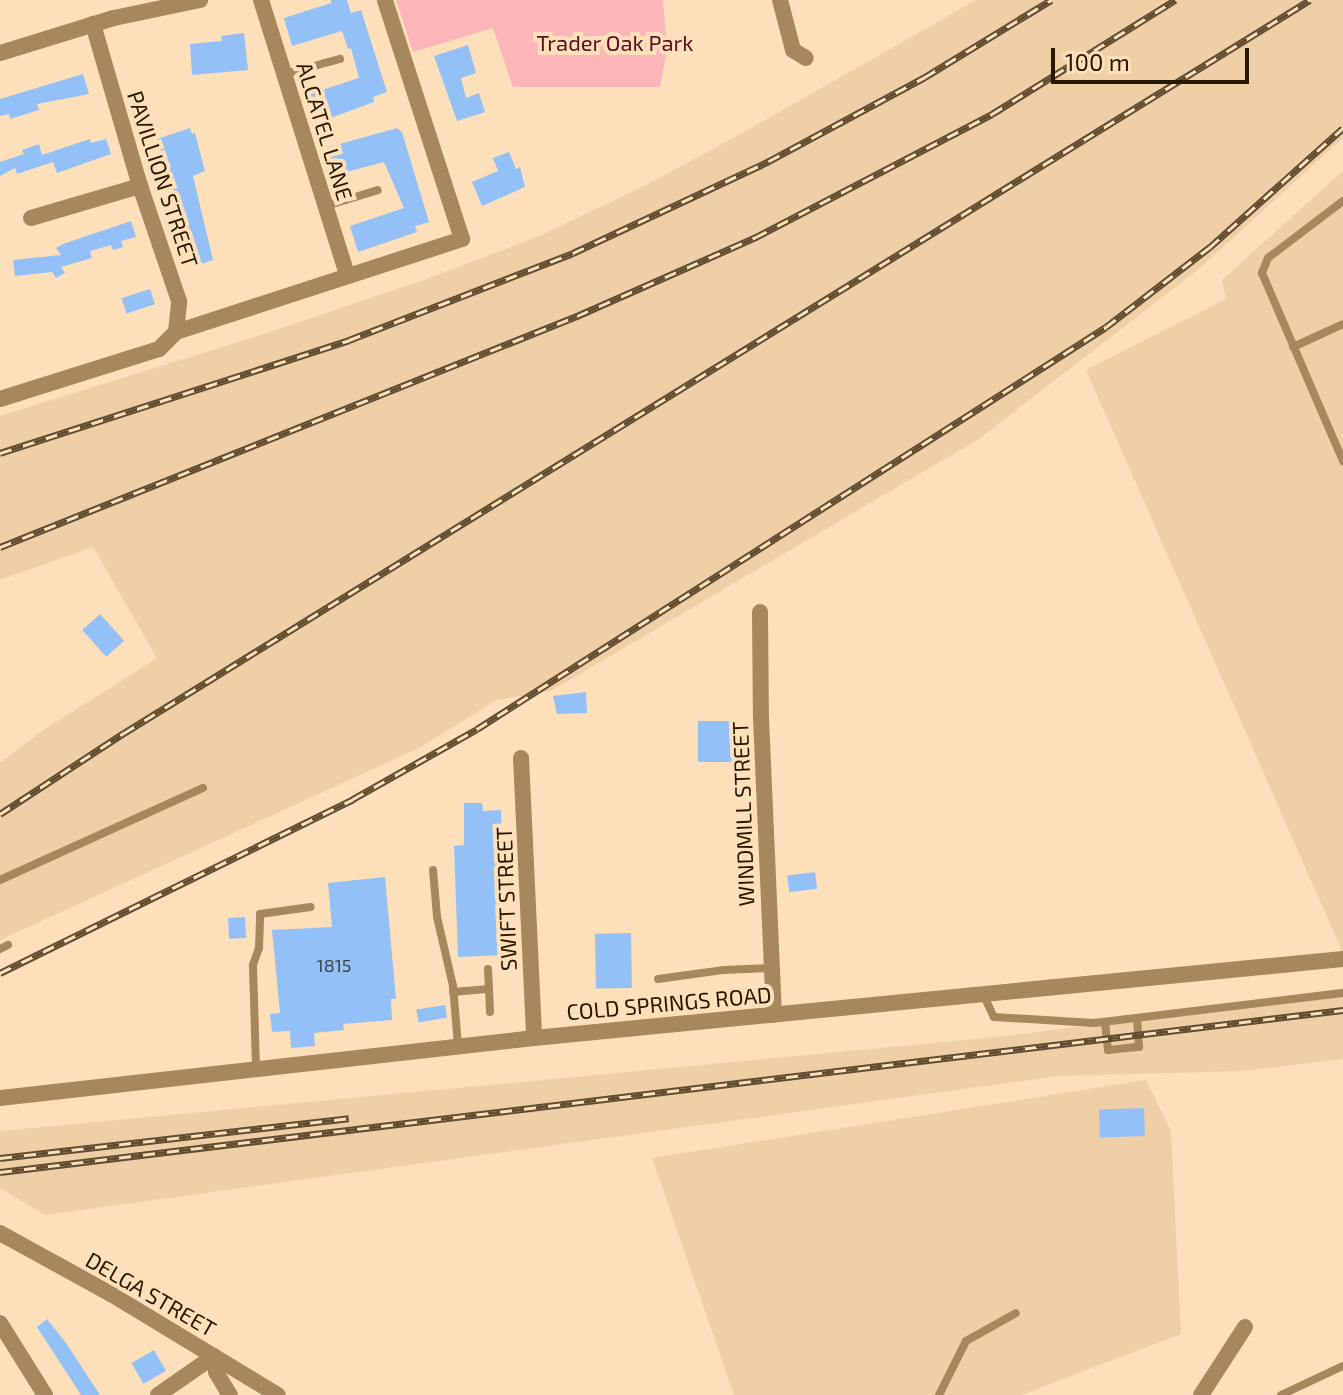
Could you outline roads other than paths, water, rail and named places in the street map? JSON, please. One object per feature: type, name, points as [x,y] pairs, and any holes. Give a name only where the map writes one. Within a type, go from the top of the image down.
[{"type":"street","points":[[0,53],[93,24],[200,0]]},
{"type":"street","name":"ALCATEL LANE","points":[[261,0],[347,275]]},
{"type":"street","points":[[0,399],[347,275],[462,239],[385,0]]},
{"type":"street","points":[[780,0],[793,50],[806,58]]},
{"type":"street","name":"PAVILLION STREET","points":[[93,24],[140,186],[179,301],[172,338]]},
{"type":"street","points":[[31,218],[140,186]]},
{"type":"street","name":"WINDMILL STREET","points":[[760,612],[774,1015]]},
{"type":"street","name":"SWIFT STREET","points":[[521,758],[534,1038]]},
{"type":"street","name":"COLD SPRINGS ROAD","points":[[0,1098],[534,1038],[1343,959]]},
{"type":"street","name":"DELGA STREET","points":[[0,1233],[278,1395]]},
{"type":"street","points":[[0,1323],[45,1395]]},
{"type":"street","points":[[1201,1395],[1245,1327]]},
{"type":"street","points":[[158,1395],[214,1356],[216,1372],[230,1395]]},
{"type":"lane","points":[[284,74],[340,59]]},
{"type":"lane","points":[[326,207],[378,190]]},
{"type":"lane","points":[[1343,201],[1268,258],[1263,266],[1263,282],[1343,461]]},
{"type":"lane","points":[[1293,347],[1343,324]]},
{"type":"lane","points":[[0,880],[203,788]]},
{"type":"lane","points":[[433,870],[437,917],[453,992],[458,1046]]},
{"type":"lane","points":[[256,1067],[253,965],[259,948],[260,914],[311,907]]},
{"type":"lane","points":[[658,979],[724,970],[771,968]]},
{"type":"lane","points":[[488,969],[490,1012]]},
{"type":"lane","points":[[453,992],[489,989]]},
{"type":"lane","points":[[984,996],[994,1017],[1105,1022],[1343,993]]},
{"type":"lane","points":[[1105,1022],[1108,1050],[1139,1047],[1137,1018]]},
{"type":"lane","points":[[939,1395],[966,1341],[1016,1313]]},
{"type":"lane","points":[[1281,1395],[1343,1366]]},
{"type":"railway","points":[[0,453],[349,340],[573,253],[769,161],[925,77],[1051,0]]},
{"type":"railway","points":[[0,547],[577,316],[756,237],[992,114],[1175,0]]},
{"type":"railway","points":[[0,814],[124,733],[1310,0]]},
{"type":"railway","points":[[0,973],[353,799],[477,729],[1106,327],[1210,247],[1343,128]]},
{"type":"railway","points":[[0,1172],[1343,1010]]},
{"type":"railway","points":[[0,1158],[349,1118]]},
{"type":"park label","name":"Trader Oak Park","points":[[615,43]]}]
